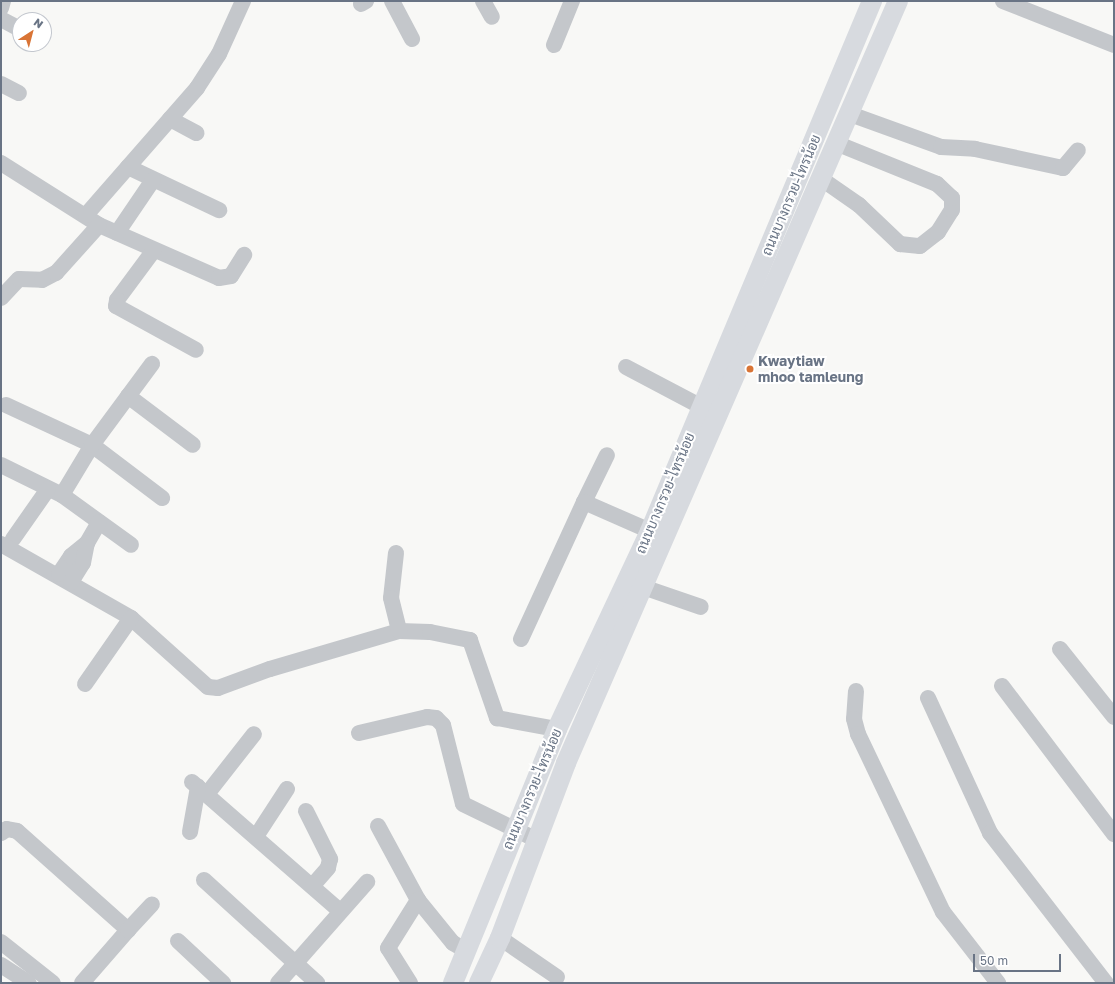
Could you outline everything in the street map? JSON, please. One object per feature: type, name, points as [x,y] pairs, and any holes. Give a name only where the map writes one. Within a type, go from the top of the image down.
[{"type":"main road","name":"ถนนบางกรวย-ไทรน้อย","points":[[453,983],[467,951],[514,829],[557,729],[650,531],[872,1]]},
{"type":"main road","name":"ถนนบางกรวย-ไทรน้อย","points":[[479,983],[500,938],[535,839],[643,587],[823,180],[898,1]]},
{"type":"street","points":[[1,8],[3,1]]},
{"type":"street","points":[[86,215],[209,72],[243,1]]},
{"type":"street","points":[[392,1],[412,39]]},
{"type":"street","points":[[483,1],[492,17]]},
{"type":"street","points":[[554,45],[572,1]]},
{"type":"street","points":[[1003,1],[1114,45]]},
{"type":"street","points":[[1,19],[12,25]]},
{"type":"street","points":[[1,84],[19,93]]},
{"type":"street","points":[[850,114],[941,147],[975,149],[1063,168],[1078,150]]},
{"type":"street","points":[[170,118],[196,133]]},
{"type":"street","points":[[823,180],[859,205],[900,244],[920,246],[938,232],[952,210],[952,198],[937,184],[838,144]]},
{"type":"street","points":[[1,163],[86,215],[99,225],[154,250],[228,279],[244,255]]},
{"type":"street","points":[[128,167],[219,210]]},
{"type":"street","points":[[117,233],[153,180]]},
{"type":"street","points":[[1,298],[19,278],[42,280],[56,273],[99,225]]},
{"type":"street","points":[[154,250],[117,300],[116,306],[196,350]]},
{"type":"street","points":[[152,364],[55,492],[7,542],[131,618],[200,682],[218,688],[270,669],[400,631],[460,636],[470,640],[497,718],[557,729]]},
{"type":"street","points":[[626,367],[702,407]]},
{"type":"street","points":[[128,396],[194,445]]},
{"type":"street","points":[[6,405],[92,444],[162,498]]},
{"type":"street","points":[[521,639],[607,455]]},
{"type":"street","points":[[1,465],[55,492],[131,545]]},
{"type":"street","points":[[584,502],[650,531]]},
{"type":"street","points":[[65,578],[83,563],[87,543],[99,522]]},
{"type":"street","points":[[396,553],[391,598],[400,631]]},
{"type":"street","points":[[643,587],[701,607]]},
{"type":"street","points":[[84,684],[131,618]]},
{"type":"street","points":[[1060,649],[1114,717]]},
{"type":"street","points":[[1002,686],[1114,834]]},
{"type":"street","points":[[856,691],[854,719],[858,734],[943,912],[998,983]]},
{"type":"street","points":[[928,698],[990,833],[1106,983]]},
{"type":"street","points":[[359,733],[427,717],[436,718],[443,725],[459,799],[535,839]]},
{"type":"street","points":[[190,832],[199,788],[254,734]]},
{"type":"street","points":[[199,788],[257,835],[340,911]]},
{"type":"street","points":[[257,835],[287,789]]},
{"type":"street","points":[[306,812],[330,859],[328,868],[313,885]]},
{"type":"street","points":[[378,826],[418,900],[453,943],[467,951]]},
{"type":"street","points":[[1,833],[7,829],[17,831],[128,930]]},
{"type":"street","points":[[204,880],[317,983]]},
{"type":"street","points":[[278,983],[367,882]]},
{"type":"street","points":[[410,983],[388,948],[418,900]]},
{"type":"street","points":[[82,983],[152,904]]},
{"type":"street","points":[[500,938],[557,977]]},
{"type":"street","points":[[178,941],[223,983]]},
{"type":"street","points":[[1,942],[53,983]]},
{"type":"street","points":[[1,965],[29,983]]},
{"type":"place","name":"Kwaytiaw mhoo tamleung","points":[[750,369]]}]
